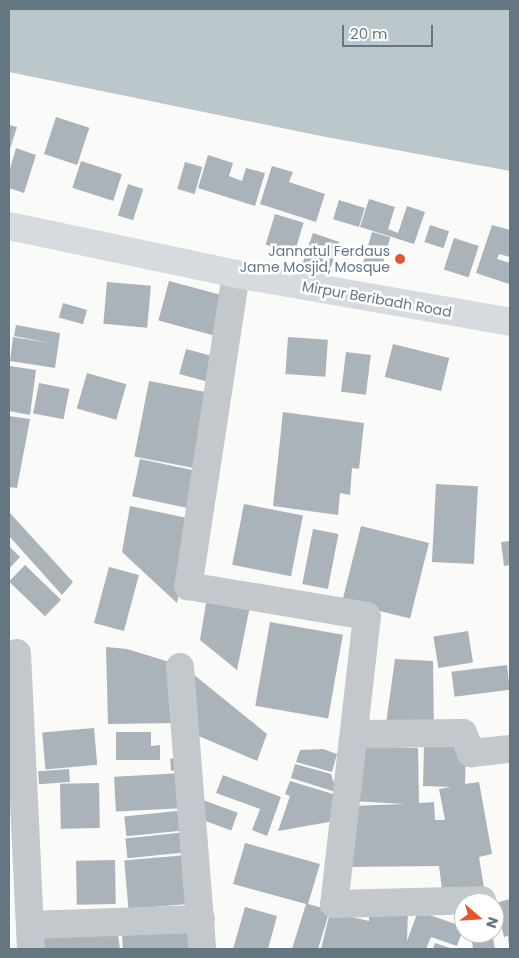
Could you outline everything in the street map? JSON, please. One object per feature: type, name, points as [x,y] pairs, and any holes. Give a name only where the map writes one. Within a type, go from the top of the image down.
[{"type":"highway","name":"Mirpur Beribadh Road","points":[[9,226],[236,274],[510,322]]},
{"type":"street","points":[[236,274],[188,586],[367,616],[356,734],[334,904],[454,901]]},
{"type":"street","points":[[16,652],[25,942],[201,919]]},
{"type":"street","points":[[180,667],[202,949]]},
{"type":"street","points":[[356,734],[463,733],[471,753],[510,749]]},
{"type":"shaded area","points":[[9,9],[510,9],[510,171],[326,137],[9,72]]},
{"type":"building","points":[[56,117],[89,128],[77,165],[44,154]]},
{"type":"building","points":[[9,125],[17,127],[9,152]]},
{"type":"building","points":[[16,148],[36,155],[24,193],[9,188],[9,172]]},
{"type":"building","points":[[208,155],[233,163],[229,176],[242,181],[246,168],[265,173],[255,206],[198,188]]},
{"type":"building","points":[[81,161],[122,174],[113,201],[72,188]]},
{"type":"building","points":[[185,162],[202,167],[195,194],[177,189]]},
{"type":"building","points":[[272,166],[293,172],[289,182],[325,194],[316,222],[260,204]]},
{"type":"building","points":[[128,184],[143,189],[133,220],[118,215]]},
{"type":"building","points":[[369,199],[395,207],[388,229],[398,233],[407,206],[425,212],[414,244],[360,227]]},
{"type":"building","points":[[339,200],[365,208],[359,227],[333,219]]},
{"type":"building","points":[[275,214],[304,223],[294,253],[266,245]]},
{"type":"building","points":[[430,225],[449,231],[443,248],[424,242]]},
{"type":"building","points":[[492,225],[510,230],[510,257],[499,254],[497,259],[510,263],[509,284],[476,273]]},
{"type":"building","points":[[372,232],[390,237],[381,271],[362,266]]},
{"type":"building","points":[[313,233],[339,242],[327,278],[301,269]]},
{"type":"building","points":[[454,238],[479,246],[469,277],[444,269]]},
{"type":"building","points":[[169,281],[231,298],[220,337],[158,321]]},
{"type":"building","points":[[107,282],[151,286],[147,328],[103,324]]},
{"type":"building","points":[[63,303],[87,310],[83,324],[59,317]]},
{"type":"building","points":[[16,325],[60,333],[55,368],[10,361],[13,337],[50,343],[14,336]]},
{"type":"building","points":[[288,337],[328,340],[325,377],[285,374]]},
{"type":"building","points":[[393,344],[449,358],[441,391],[385,377]]},
{"type":"building","points":[[186,349],[216,357],[209,382],[179,374]]},
{"type":"building","points":[[346,352],[371,355],[366,395],[341,392]]},
{"type":"building","points":[[10,366],[36,370],[30,415],[9,411]]},
{"type":"building","points":[[87,373],[126,384],[116,420],[77,409]]},
{"type":"building","points":[[149,381],[211,393],[196,469],[134,457]]},
{"type":"building","points":[[39,383],[69,389],[64,419],[33,413]]},
{"type":"building","points":[[283,412],[364,423],[359,469],[352,468],[350,495],[340,493],[338,515],[273,506]]},
{"type":"building","points":[[9,416],[30,419],[17,488],[9,487]]},
{"type":"building","points":[[140,459],[202,472],[194,509],[132,496]]},
{"type":"building","points":[[436,484],[478,486],[474,564],[432,562]]},
{"type":"building","points":[[244,504],[303,515],[291,576],[232,565]]},
{"type":"building","points":[[130,506],[192,519],[177,603],[122,552]]},
{"type":"building","points":[[9,512],[73,582],[62,595],[9,536]]},
{"type":"building","points":[[361,526],[429,543],[410,619],[342,602]]},
{"type":"building","points":[[313,529],[339,534],[328,589],[302,584]]},
{"type":"building","points":[[510,541],[510,565],[504,566],[501,542]]},
{"type":"building","points":[[9,546],[20,557],[9,569]]},
{"type":"building","points":[[25,565],[61,600],[45,616],[9,582]]},
{"type":"building","points":[[109,567],[139,575],[124,631],[94,623]]},
{"type":"building","points":[[207,597],[250,606],[237,670],[200,640]]},
{"type":"building","points":[[270,622],[343,635],[328,719],[255,706]]},
{"type":"building","points":[[468,631],[473,663],[438,668],[433,636]]},
{"type":"building","points":[[106,647],[127,649],[176,664],[179,723],[108,724]]},
{"type":"building","points":[[395,659],[433,661],[434,733],[385,731]]},
{"type":"building","points":[[507,665],[510,690],[454,697],[451,672]]},
{"type":"building","points":[[183,666],[267,734],[257,761],[187,731]]},
{"type":"building","points":[[94,728],[97,765],[45,769],[42,733]]},
{"type":"building","points":[[116,732],[151,732],[151,746],[160,745],[160,760],[116,760]]},
{"type":"building","points":[[359,746],[418,748],[419,803],[434,802],[435,820],[445,820],[439,789],[451,787],[423,786],[424,746],[466,747],[465,784],[479,782],[492,854],[479,857],[484,888],[442,890],[439,866],[343,867],[352,806],[405,804],[352,801]]},
{"type":"building","points":[[323,749],[337,754],[332,772],[296,762],[300,750]]},
{"type":"building","points":[[179,758],[180,770],[171,771],[170,759]]},
{"type":"building","points":[[295,764],[331,774],[333,781],[342,784],[339,793],[291,778]]},
{"type":"building","points":[[69,769],[70,782],[39,784],[38,771]]},
{"type":"building","points":[[184,773],[186,808],[116,812],[114,777]]},
{"type":"building","points":[[223,775],[281,797],[267,836],[252,830],[260,809],[216,793]]},
{"type":"building","points":[[290,781],[343,797],[340,820],[278,831],[290,796],[285,794]]},
{"type":"building","points":[[99,783],[100,828],[61,829],[60,784]]},
{"type":"building","points":[[203,800],[238,813],[231,831],[197,818]]},
{"type":"building","points":[[186,810],[188,830],[126,836],[124,816]]},
{"type":"building","points":[[187,832],[189,852],[127,858],[125,838]]},
{"type":"building","points":[[245,843],[320,864],[308,904],[330,910],[318,949],[292,949],[306,904],[233,884]]},
{"type":"building","points":[[186,855],[190,904],[129,909],[124,860]]},
{"type":"building","points":[[115,860],[116,904],[77,905],[76,861]]},
{"type":"building","points":[[510,899],[510,946],[508,936],[504,937],[504,901]]},
{"type":"building","points":[[245,907],[277,916],[268,949],[233,949]]},
{"type":"building","points":[[369,908],[408,910],[407,941],[418,911],[454,924],[454,943],[458,943],[457,946],[431,937],[426,949],[321,949],[330,912],[369,921]]},
{"type":"building","points":[[190,932],[191,949],[123,949],[122,936]]},
{"type":"building","points":[[118,935],[120,949],[44,949],[43,937]]},
{"type":"building","points":[[435,943],[453,949],[433,949]]},
{"type":"building","points":[[472,943],[494,943],[495,949],[473,949]]},
{"type":"place","name":"Jannatul Ferdaus Jame Mosjid, Mosque","points":[[400,259]]}]
